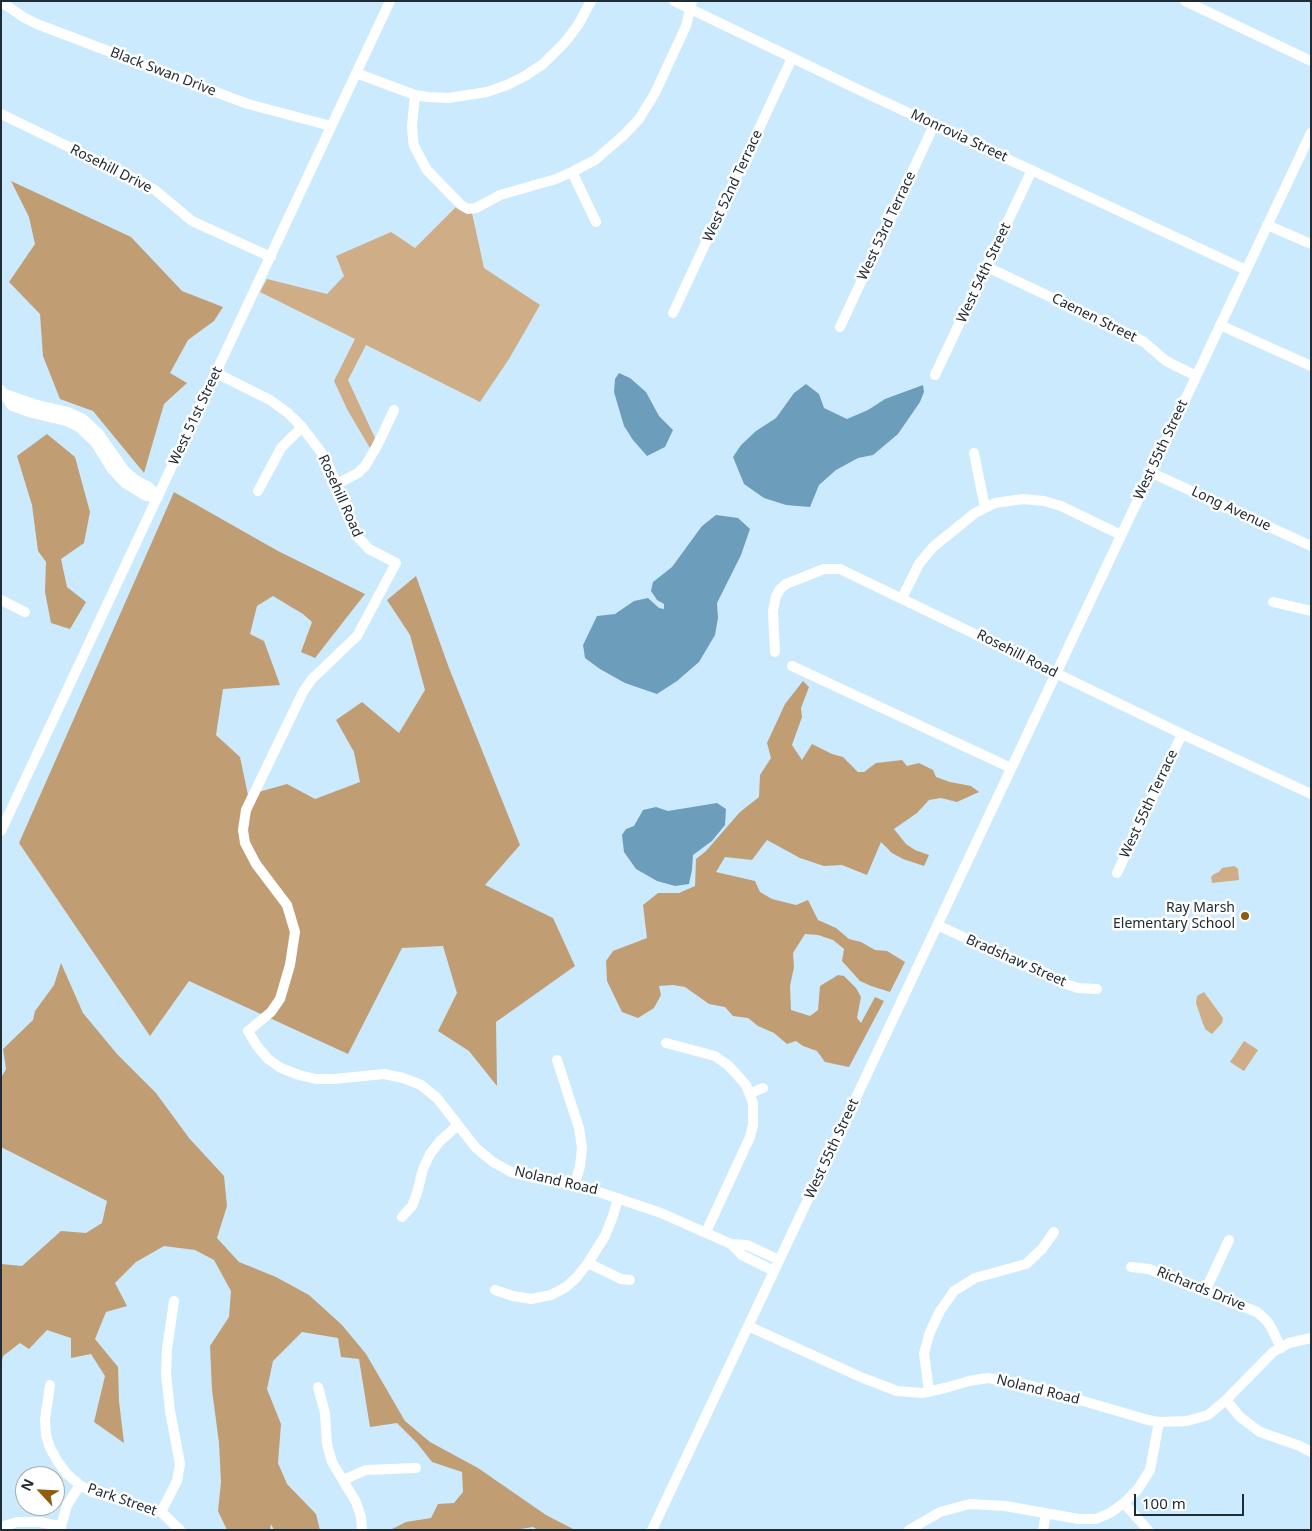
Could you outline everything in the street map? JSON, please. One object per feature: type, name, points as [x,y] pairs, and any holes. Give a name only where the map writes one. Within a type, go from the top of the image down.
[{"type":"street","name":"West 51st Street","points":[[1,831],[390,1]]},
{"type":"street","points":[[356,73],[415,95],[448,98],[468,96],[500,88],[526,76],[543,64],[566,41],[578,25],[591,1]]},
{"type":"street","name":"Monrovia Street","points":[[674,1],[691,5],[792,58],[1246,270]]},
{"type":"street","points":[[1185,1],[1311,61]]},
{"type":"street","name":"Black Swan Drive","points":[[1,2],[24,18],[37,24],[221,94],[248,104],[331,126]]},
{"type":"street","points":[[415,95],[412,126],[414,146],[427,170],[461,205],[468,209],[476,208],[500,195],[556,180],[595,160],[608,150],[639,118],[655,93],[686,26],[691,5]]},
{"type":"street","name":"West 52nd Terrace","points":[[673,313],[792,58]]},
{"type":"street","name":"Rosehill Drive","points":[[1,114],[143,183],[155,190],[192,221],[271,256]]},
{"type":"street","name":"West 53rd Terrace","points":[[840,327],[934,125]]},
{"type":"street","name":"West 55th Street","points":[[652,1530],[1311,133]]},
{"type":"street","name":"West 54th Street","points":[[935,375],[1032,170]]},
{"type":"street","points":[[572,172],[596,222]]},
{"type":"street","points":[[1267,225],[1311,244]]},
{"type":"street","name":"Caenen Street","points":[[987,267],[1133,336],[1144,342],[1166,361],[1196,376]]},
{"type":"street","points":[[1220,325],[1311,366]]},
{"type":"street","name":"Rosehill Road","points":[[216,373],[270,400],[288,413],[302,427],[324,456],[337,484],[354,530],[362,543],[369,549],[396,563],[357,636],[312,679],[303,692],[246,810],[243,830],[245,843],[256,864],[287,905],[295,932],[290,965],[280,999],[271,1012],[248,1031]]},
{"type":"street","points":[[2,394],[12,406],[26,412],[51,412],[96,436],[111,468],[125,483],[146,496],[158,497]]},
{"type":"street","points":[[337,484],[358,473],[365,466],[394,410]]},
{"type":"street","points":[[258,490],[281,448],[302,427]]},
{"type":"street","points":[[974,453],[985,508]]},
{"type":"street","name":"Long Avenue","points":[[1150,472],[1311,546]]},
{"type":"street","points":[[902,598],[917,568],[933,547],[975,513],[995,503],[1014,499],[1044,501],[1061,506],[1121,535]]},
{"type":"street","name":"Rosehill Road","points":[[775,652],[773,611],[776,596],[786,584],[824,569],[840,569],[1311,794]]},
{"type":"street","points":[[1,600],[25,612]]},
{"type":"street","points":[[1273,602],[1311,611]]},
{"type":"street","points":[[792,666],[1011,768]]},
{"type":"street","name":"West 55th Terrace","points":[[1117,873],[1182,734]]},
{"type":"street","name":"Bradshaw Street","points":[[936,925],[1066,984],[1078,988],[1097,989]]},
{"type":"street","name":"Noland Road","points":[[248,1031],[268,1059],[282,1068],[299,1075],[316,1079],[334,1079],[384,1074],[403,1078],[421,1085],[438,1098],[476,1148],[493,1162],[511,1172],[575,1184],[618,1198],[661,1213],[732,1244],[747,1245],[779,1260]]},
{"type":"street","points":[[666,1043],[715,1056],[738,1074],[751,1094],[753,1103],[753,1125],[750,1137],[706,1232]]},
{"type":"street","points":[[557,1060],[579,1128],[582,1148],[575,1184]]},
{"type":"street","points":[[751,1094],[763,1088]]},
{"type":"street","points":[[402,1217],[412,1206],[430,1154],[440,1141],[458,1125]]},
{"type":"street","points":[[495,1290],[531,1299],[551,1295],[566,1287],[588,1263],[605,1236],[618,1198]]},
{"type":"street","points":[[929,1392],[924,1353],[930,1332],[940,1311],[954,1291],[975,1278],[1026,1264],[1042,1249],[1054,1232]]},
{"type":"street","points":[[1205,1291],[1229,1240]]},
{"type":"street","name":"Noland Road","points":[[732,1244],[742,1255],[774,1271]]},
{"type":"street","points":[[588,1263],[621,1279],[630,1280]]},
{"type":"street","name":"Richards Drive","points":[[1131,1267],[1149,1268],[1257,1312],[1273,1331],[1281,1348]]},
{"type":"street","points":[[161,1512],[177,1481],[180,1464],[170,1411],[166,1374],[167,1349],[174,1302]]},
{"type":"street","name":"Noland Road","points":[[748,1326],[862,1378],[897,1391],[922,1393],[970,1380],[988,1378],[1032,1386],[1159,1422],[1198,1419],[1216,1410],[1273,1352],[1290,1343],[1311,1338]]},
{"type":"street","name":"Park Street","points":[[50,1384],[45,1420],[46,1435],[50,1448],[67,1474],[92,1492],[161,1512],[180,1530]]},
{"type":"street","points":[[318,1387],[325,1413],[327,1444],[332,1462],[356,1502],[361,1517],[362,1530]]},
{"type":"street","points":[[1226,1400],[1240,1417],[1260,1432],[1300,1446],[1311,1452]]},
{"type":"street","points":[[909,1530],[940,1512],[970,1504],[1005,1506],[1079,1519],[1096,1519],[1110,1513],[1124,1504],[1138,1489],[1150,1470],[1159,1422]]},
{"type":"street","points":[[343,1480],[366,1470],[416,1468]]},
{"type":"street","points":[[1,1527],[17,1522],[39,1522],[60,1528],[67,1505],[80,1485]]},
{"type":"street","points":[[1124,1504],[1148,1530]]},
{"type":"street","points":[[1043,1530],[1046,1513]]},
{"type":"shaded area","points":[[11,181],[131,237],[182,291],[223,307],[214,321],[188,340],[170,373],[187,383],[164,404],[144,473],[93,411],[60,399],[43,356],[40,314],[9,282],[35,244],[29,217]]},
{"type":"shaded area","points":[[456,207],[472,213],[484,268],[540,305],[509,359],[480,402],[366,345],[348,380],[375,438],[370,448],[348,411],[334,381],[355,339],[260,292],[267,279],[327,294],[344,276],[336,256],[391,232],[415,248]]},
{"type":"shaded area","points":[[47,434],[75,457],[90,512],[84,543],[61,559],[67,587],[86,602],[70,629],[51,623],[45,592],[46,562],[38,551],[32,505],[17,456]]},
{"type":"shaded area","points":[[174,492],[278,551],[365,594],[315,658],[301,652],[312,622],[303,614],[273,596],[257,606],[250,634],[264,641],[280,685],[223,689],[216,735],[240,757],[248,795],[287,784],[315,799],[360,782],[354,752],[336,720],[362,702],[399,733],[425,690],[410,635],[387,600],[416,576],[449,668],[520,845],[485,885],[553,918],[575,966],[496,1022],[497,1086],[469,1051],[438,1031],[457,993],[443,946],[402,948],[348,1054],[189,981],[150,1036],[19,843]]},
{"type":"shaded area","points":[[803,681],[809,687],[801,708],[802,717],[792,745],[802,760],[812,744],[843,757],[858,772],[864,772],[876,763],[902,760],[907,766],[919,763],[933,770],[936,777],[971,786],[979,792],[957,802],[941,798],[929,800],[917,813],[894,829],[906,844],[915,850],[929,855],[924,866],[892,853],[881,842],[867,875],[842,865],[824,866],[800,858],[767,840],[752,860],[725,857],[716,872],[755,881],[760,892],[772,899],[796,905],[808,900],[818,920],[836,928],[849,939],[861,942],[875,950],[887,951],[905,962],[890,992],[860,981],[842,961],[844,949],[833,940],[818,935],[805,934],[793,953],[794,967],[790,986],[791,1010],[810,1016],[818,1010],[820,986],[838,975],[844,976],[856,988],[861,997],[857,1018],[861,1023],[875,997],[884,1001],[849,1067],[825,1062],[817,1051],[803,1046],[796,1041],[787,1044],[774,1033],[758,1026],[748,1018],[733,1016],[725,1007],[709,1004],[685,987],[673,985],[659,986],[661,995],[654,1008],[638,1018],[622,1012],[607,981],[606,961],[613,951],[647,938],[643,905],[658,893],[679,893],[695,886],[696,859],[706,851],[740,812],[759,797],[760,775],[771,758],[767,743],[785,704]]},
{"type":"shaded area","points":[[1234,866],[1238,869],[1239,880],[1212,883],[1211,877],[1214,874],[1222,868]]},
{"type":"shaded area","points":[[61,963],[83,1013],[117,1054],[156,1093],[189,1138],[224,1176],[227,1206],[217,1238],[239,1262],[276,1277],[309,1295],[342,1325],[366,1354],[405,1421],[430,1442],[478,1468],[546,1515],[575,1530],[538,1530],[533,1527],[514,1530],[390,1530],[406,1522],[431,1518],[438,1504],[454,1503],[463,1492],[462,1472],[432,1462],[417,1443],[397,1423],[370,1427],[359,1359],[341,1357],[338,1338],[302,1332],[273,1361],[267,1389],[281,1424],[278,1463],[287,1484],[316,1514],[320,1530],[274,1530],[271,1524],[270,1530],[227,1530],[218,1511],[221,1482],[219,1443],[212,1390],[210,1346],[229,1317],[231,1291],[214,1260],[195,1250],[164,1246],[136,1262],[115,1283],[127,1306],[106,1312],[95,1339],[118,1367],[119,1401],[124,1443],[94,1422],[105,1376],[91,1354],[71,1358],[71,1338],[47,1330],[29,1349],[20,1343],[3,1356],[1,1365],[1,1264],[22,1266],[61,1231],[86,1233],[102,1223],[107,1201],[1,1147],[1,1078],[6,1069],[3,1049],[33,1020],[35,1011],[54,985]]},
{"type":"shaded area","points":[[1204,992],[1223,1018],[1222,1023],[1212,1034],[1206,1030],[1196,1003],[1197,996]]},
{"type":"shaded area","points":[[1244,1041],[1258,1050],[1244,1071],[1230,1062]]},
{"type":"water","points":[[619,373],[630,378],[646,392],[659,416],[673,430],[665,447],[647,456],[624,426],[614,392],[615,379]]},
{"type":"water","points":[[806,384],[819,394],[824,408],[847,419],[868,410],[885,399],[923,385],[924,392],[920,402],[898,434],[873,455],[858,458],[836,470],[819,485],[810,507],[786,505],[764,498],[744,484],[733,457],[741,445],[756,431],[776,418],[794,393]]},
{"type":"water","points":[[716,515],[738,518],[750,529],[741,555],[717,603],[718,618],[715,635],[699,662],[677,681],[657,694],[625,683],[585,658],[583,645],[597,616],[615,614],[634,601],[648,598],[659,608],[664,609],[664,604],[657,600],[651,591],[653,582],[672,567],[702,526]]},
{"type":"water","points":[[717,803],[726,809],[725,825],[712,841],[693,855],[689,884],[675,886],[657,881],[636,869],[624,852],[622,835],[626,829],[634,826],[643,810],[656,807],[668,811]]},
{"type":"place","name":"Ray Marsh Elementary School","points":[[1245,916]]}]
